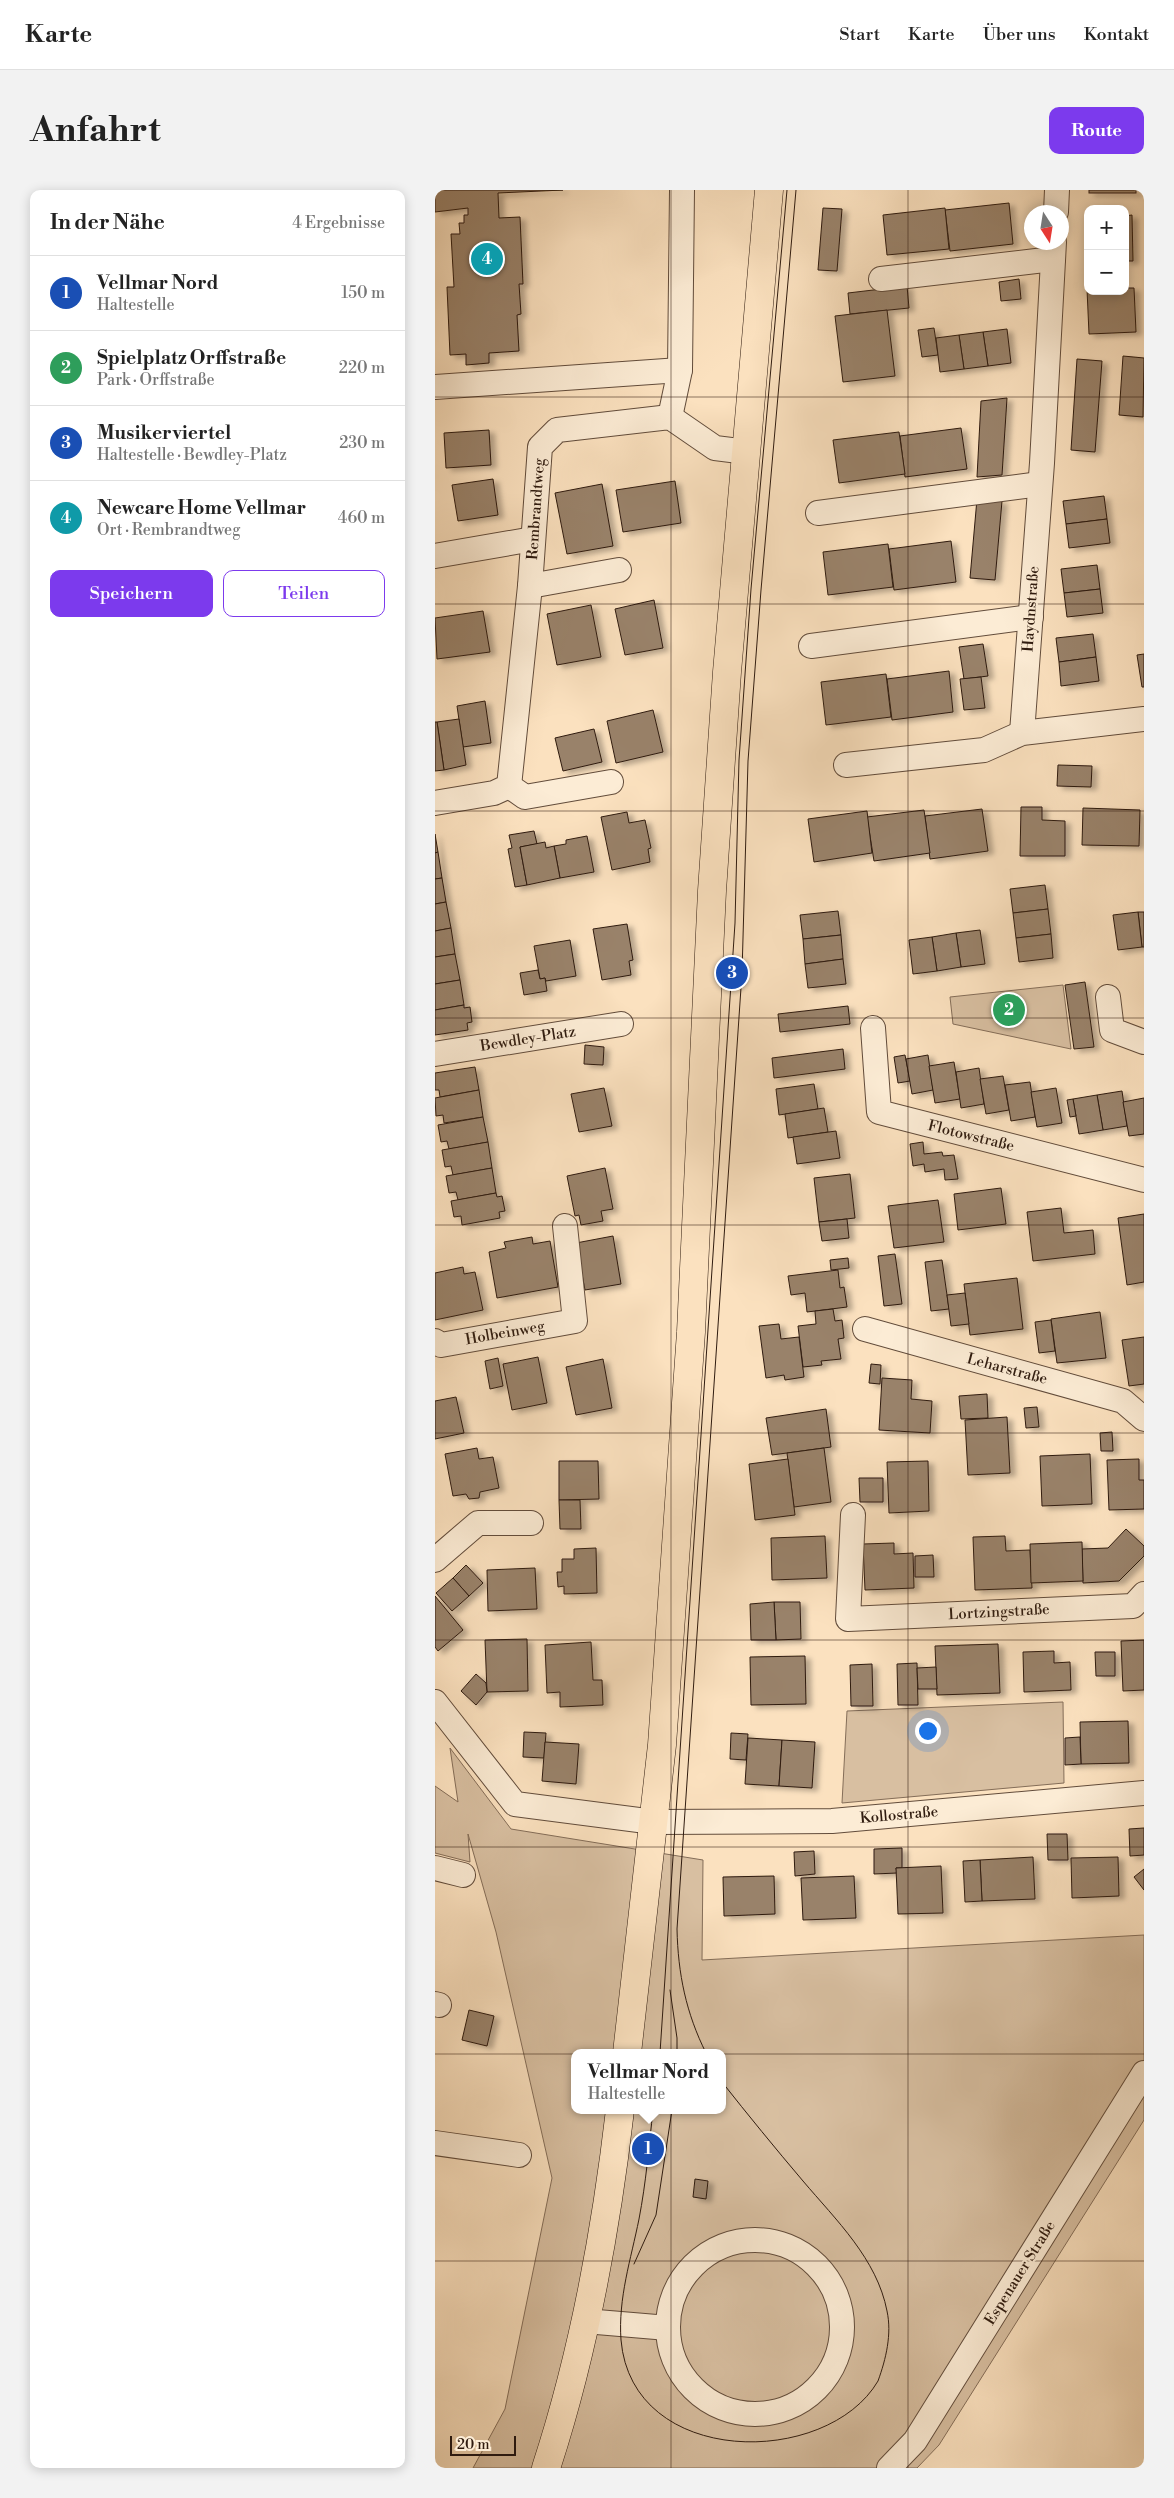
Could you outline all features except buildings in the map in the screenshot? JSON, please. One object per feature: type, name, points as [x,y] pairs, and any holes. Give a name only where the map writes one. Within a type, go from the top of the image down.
[{"type":"main road","points":[[627,2049],[663,1735],[691,1332],[712,891],[728,662],[769,190]]},
{"type":"main road","points":[[546,2468],[559,2427],[585,2321],[612,2185],[620,2114]]},
{"type":"street","points":[[682,190],[680,370],[670,417],[715,448],[747,452]]},
{"type":"street","points":[[1056,205],[1057,190]]},
{"type":"street","points":[[881,279],[1054,251]]},
{"type":"street","name":"Haydnstraße","points":[[1022,733],[1054,251]]},
{"type":"street","points":[[435,387],[680,370]]},
{"type":"street","name":"Rembrandtweg","points":[[509,786],[530,586],[541,447],[557,430],[670,417]]},
{"type":"street","points":[[818,513],[1040,484]]},
{"type":"street","points":[[435,556],[533,539]]},
{"type":"street","points":[[530,586],[619,570]]},
{"type":"street","points":[[811,646],[1031,617]]},
{"type":"street","points":[[846,765],[984,750],[1022,733],[1144,719]]},
{"type":"street","points":[[435,803],[494,793],[509,786],[525,797],[611,782]]},
{"type":"street","points":[[1108,997],[1112,1030],[1144,1042]]},
{"type":"street","name":"Bewdley-Platz","points":[[435,1054],[621,1024]]},
{"type":"street","name":"Flotowstraße","points":[[873,1028],[879,1112],[1144,1180]]},
{"type":"street","name":"Holbeinweg","points":[[435,1341],[441,1344],[575,1321],[565,1226]]},
{"type":"street","name":"Leharstraße","points":[[865,1329],[1123,1401],[1144,1419]]},
{"type":"street","name":"Lortzingstraße","points":[[853,1515],[848,1619],[1133,1606],[1144,1594]]},
{"type":"street","points":[[435,1560],[478,1523],[531,1522]]},
{"type":"street","name":"Kollostraße","points":[[435,1702],[515,1804],[654,1822],[832,1821],[1144,1794]]},
{"type":"street","points":[[435,1868],[463,1874]]},
{"type":"street","name":"Espenauer Straße","points":[[889,2468],[915,2441],[1144,2073]]},
{"type":"street","points":[[435,2143],[519,2155]]},
{"type":"street","points":[[739,2239],[766,2239],[794,2249],[819,2268],[832,2288],[839,2313],[840,2337],[836,2361],[824,2383],[805,2401],[783,2411],[752,2414],[734,2413],[721,2408],[694,2390],[680,2371],[668,2328],[672,2299],[681,2282],[694,2266],[712,2251],[739,2239]]},
{"type":"street","points":[[585,2321],[668,2328]]},
{"type":"shaded area","points":[[1063,985],[1071,1049],[953,1024],[950,997]]},
{"type":"shaded area","points":[[1063,1702],[1064,1783],[842,1803],[847,1711]]},
{"type":"shaded area","points":[[450,1748],[511,1829],[703,1860],[702,1960],[1144,1935],[1144,2120],[939,2445],[917,2468],[473,2468],[505,2409],[552,2178],[496,1932],[468,1834],[470,1862],[435,1853],[435,1786],[458,1802]]},
{"type":"tram line","points":[[660,2049],[735,923],[739,760],[751,589],[787,190]]},
{"type":"tram line","points":[[704,2049],[693,2023],[684,1993],[679,1962],[677,1929],[742,973],[748,761],[796,190]]},
{"type":"tram line","points":[[670,1990],[677,2049]]},
{"type":"tram line","points":[[653,2114],[639,2219],[621,2309],[621,2340],[633,2382],[659,2413],[694,2432],[735,2441],[777,2440],[818,2429],[853,2409],[878,2381],[886,2355],[889,2329],[882,2292],[865,2257],[854,2241],[726,2087]]},
{"type":"tram line","points":[[634,2264],[656,2215],[671,2114]]},
{"type":"place","name":"Newcare Home Vellmar","points":[[487,259]]},
{"type":"place","name":"Musikerviertel","points":[[732,973]]},
{"type":"place","name":"Spielplatz Orffstraße","points":[[1009,1010]]},
{"type":"place","name":"Vellmar Nord","points":[[648,2149]]}]
